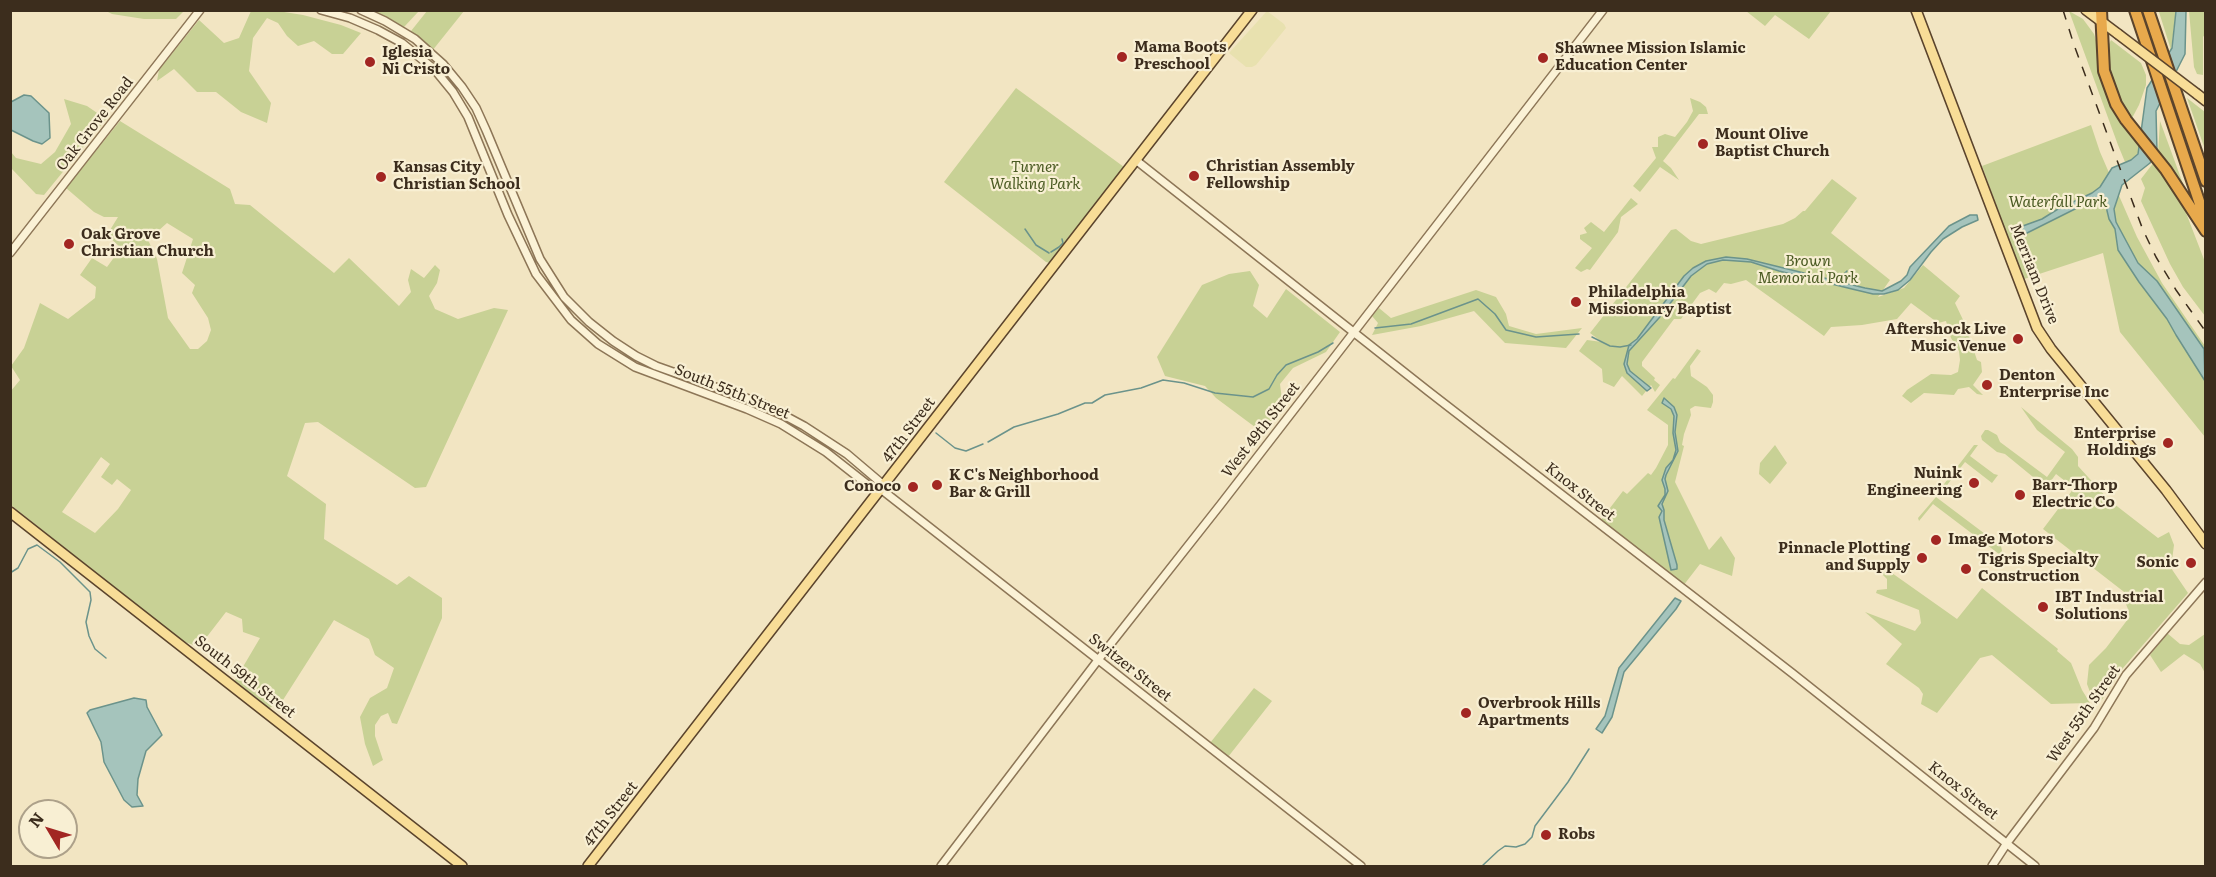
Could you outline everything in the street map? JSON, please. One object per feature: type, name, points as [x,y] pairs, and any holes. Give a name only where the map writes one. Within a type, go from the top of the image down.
[{"type":"highway","points":[[2148,10],[2205,181]]},
{"type":"highway","points":[[2136,11],[2205,222]]},
{"type":"highway","points":[[2101,16],[2102,46],[2108,82],[2116,104],[2158,160],[2205,231]]},
{"type":"highway","points":[[2102,46],[2105,40],[2117,33]]},
{"type":"highway","points":[[2190,134],[2205,160]]},
{"type":"main road","name":"47th Street","points":[[588,867],[1252,10]]},
{"type":"main road","name":"Merriam Drive","points":[[1916,10],[2037,328],[2051,349],[2166,490],[2205,544]]},
{"type":"main road","points":[[2086,10],[2101,16],[2117,33],[2201,97]]},
{"type":"main road","name":"South 59th Street","points":[[10,512],[462,867]]},
{"type":"street","name":"Oak Grove Road","points":[[10,253],[201,10]]},
{"type":"street","name":"South 55th Street","points":[[321,10],[350,18],[378,30],[402,43],[435,70],[453,92],[468,117],[508,215],[536,274],[571,320],[598,344],[635,367],[780,424],[826,452],[873,489],[882,490],[880,482],[862,467],[832,443],[804,426],[763,404],[656,366],[607,337],[589,322],[564,297],[540,259],[486,130],[462,87],[443,64],[415,39],[361,10]]},
{"type":"street","name":"West 49th Street","points":[[941,867],[1098,660],[1603,10]]},
{"type":"street","name":"Knox Street","points":[[1137,161],[2036,867]]},
{"type":"street","name":"Switzer Street","points":[[882,490],[1361,867]]},
{"type":"street","name":"West 55th Street","points":[[1992,867],[2007,843],[2094,728],[2126,675],[2205,582]]},
{"type":"shaded area","points":[[1267,11],[1286,28],[1256,65],[1246,67],[1229,53]]},
{"type":"green space","points":[[106,11],[184,11],[176,19],[144,19]]},
{"type":"green space","points":[[251,11],[278,11],[303,15],[361,33],[343,54],[332,54],[314,41],[298,46],[278,23],[267,18],[253,38],[249,71],[271,103],[267,123],[241,112],[216,92],[197,92],[174,69],[157,81],[159,70],[199,20],[224,43],[239,38]]},
{"type":"green space","points":[[369,11],[419,11],[404,27]]},
{"type":"green space","points":[[427,11],[464,11],[432,51],[411,34]]},
{"type":"green space","points":[[1746,11],[1831,11],[1809,39],[1775,15],[1765,26]]},
{"type":"green space","points":[[2069,11],[2083,19],[2094,34],[2107,97],[2140,144],[2138,153],[2132,160],[2125,162]]},
{"type":"green space","points":[[2176,11],[2171,50],[2159,12]]},
{"type":"green space","points":[[2189,11],[2205,11],[2203,75],[2197,74],[2194,67]]},
{"type":"green space","points":[[2111,40],[2141,63],[2146,75],[2146,85],[2131,120],[2121,106],[2112,83],[2108,46]]},
{"type":"green space","name":"Turner Walking Park","points":[[1016,88],[1124,167],[1050,263],[944,182]]},
{"type":"green space","points":[[1690,98],[1706,107],[1708,114],[1699,114],[1663,161],[1679,180],[1660,167],[1640,192],[1633,186],[1656,158],[1652,147],[1658,147],[1658,137],[1665,134],[1675,137],[1687,122],[1693,111]]},
{"type":"green space","points":[[2187,98],[2205,112],[2205,149],[2202,141]]},
{"type":"green space","points":[[64,99],[87,106],[106,119],[44,195],[36,194],[11,168],[11,152],[16,158],[41,164],[55,152],[71,124]]},
{"type":"green space","points":[[120,121],[230,189],[235,204],[250,205],[334,273],[349,258],[399,306],[411,292],[408,280],[411,269],[424,278],[435,265],[440,270],[437,283],[429,296],[435,309],[458,319],[494,308],[508,310],[426,487],[415,488],[318,422],[305,423],[287,476],[326,504],[324,539],[397,585],[409,576],[442,598],[442,618],[397,724],[392,723],[388,713],[381,716],[375,725],[375,736],[383,760],[373,766],[365,744],[360,717],[370,698],[387,688],[394,668],[375,655],[369,639],[334,620],[283,700],[268,709],[234,682],[260,638],[243,632],[242,619],[226,612],[199,647],[182,641],[11,505],[10,392],[20,380],[11,366],[24,348],[40,303],[68,319],[95,298],[96,287],[80,275],[92,258],[107,267],[121,248],[107,235],[118,217],[104,217],[94,212],[66,188]],"holes":[[[167,223],[193,239],[182,273],[195,285],[192,293],[208,318],[211,330],[207,341],[198,349],[190,349],[168,318],[157,259],[148,240]],[[101,457],[110,464],[101,477],[112,485],[117,479],[131,490],[118,509],[95,533],[62,512]]]},
{"type":"green space","points":[[2160,121],[2186,192],[2158,154]]},
{"type":"green space","name":"Waterfall Park","points":[[2091,125],[2100,152],[2137,237],[2162,283],[2205,346],[2205,437],[2120,332],[2103,253],[2024,279],[2007,235],[1982,166]]},
{"type":"green space","points":[[2154,162],[2183,205],[2205,262],[2205,316],[2183,287],[2170,264],[2141,201],[2145,188],[2141,179]]},
{"type":"green space","name":"Brown Memorial Park","points":[[1832,179],[1857,198],[1831,233],[1890,280],[1878,297],[1904,288],[1923,265],[1960,296],[1955,303],[1977,360],[1981,362],[1982,372],[1973,385],[1983,395],[1977,394],[1969,387],[1958,389],[1954,395],[1924,393],[1911,403],[1902,396],[1931,374],[1951,375],[1958,372],[1960,360],[1959,351],[1951,338],[1946,321],[1938,323],[1911,303],[1897,319],[1831,327],[1824,336],[1746,280],[1731,284],[1724,283],[1716,293],[1709,289],[1700,293],[1681,319],[1674,319],[1642,362],[1642,366],[1660,385],[1655,392],[1651,385],[1642,396],[1622,376],[1614,387],[1603,382],[1602,369],[1579,351],[1587,340],[1602,342],[1590,333],[1671,230],[1676,229],[1691,241],[1701,244],[1783,224],[1805,211]]},
{"type":"green space","points":[[1631,198],[1638,204],[1621,217],[1618,232],[1590,270],[1581,272],[1575,268],[1592,248],[1580,239],[1580,235],[1587,233],[1584,228],[1591,222],[1604,232]]},
{"type":"green space","points":[[1250,271],[1259,285],[1253,306],[1267,318],[1286,289],[1340,332],[1326,352],[1293,368],[1280,384],[1283,408],[1263,433],[1216,398],[1205,386],[1165,376],[1157,357],[1202,285],[1229,274]]},
{"type":"green space","points":[[1476,290],[1496,297],[1506,314],[1509,326],[1536,334],[1582,328],[1566,348],[1505,343],[1474,311],[1421,326],[1372,335],[1378,323],[1372,316],[1379,308],[1391,318]]},
{"type":"green space","points":[[1697,349],[1701,351],[1690,366],[1691,376],[1707,387],[1713,395],[1713,402],[1711,408],[1695,406],[1690,409],[1691,415],[1684,434],[1682,445],[1684,446],[1675,482],[1709,550],[1721,536],[1735,558],[1732,576],[1700,564],[1683,586],[1600,521],[1623,491],[1627,494],[1648,473],[1651,475],[1656,468],[1668,445],[1668,425],[1647,410],[1673,378],[1675,379]]},
{"type":"green space","points":[[2021,407],[2072,449],[2078,457],[2078,466],[2109,500],[2158,538],[2169,532],[2174,545],[2171,568],[2188,593],[2123,668],[2101,701],[2095,699],[2087,684],[2089,665],[2106,648],[2128,619],[2125,602],[2128,595],[2043,529],[2074,488],[2056,474],[2048,485],[2033,477],[2005,454],[1997,452],[1982,440],[1981,436],[1985,430],[1997,435],[2000,442],[2047,477],[2065,452],[2037,430]]},
{"type":"green space","points":[[1775,445],[1787,463],[1770,484],[1759,474],[1760,463]]},
{"type":"green space","points":[[1974,445],[1978,445],[1970,456],[1998,475],[1992,483],[1965,462],[1944,489],[1947,492],[1943,494],[1941,488]]},
{"type":"green space","points":[[1936,497],[2001,546],[2002,551],[1999,554],[1933,504],[1919,521],[1918,518]]},
{"type":"green space","points":[[1882,566],[1957,619],[1982,588],[2058,649],[2057,651],[2071,663],[2090,703],[2051,704],[1992,655],[1980,658],[1937,713],[1921,704],[1923,694],[1919,688],[1886,664],[1902,644],[1865,612],[1915,631],[1921,623],[1919,610],[1876,593],[1877,590],[1887,589],[1887,579],[1880,572]]},
{"type":"green space","points":[[2167,633],[2180,644],[2189,645],[2205,634],[2205,673],[2200,664],[2184,654],[2161,672],[2150,655]]},
{"type":"green space","points":[[1254,688],[1272,701],[1228,757],[1210,743]]},
{"type":"water","points":[[2176,11],[2186,11],[2185,54],[2156,111],[2157,152],[2150,163],[2122,185],[2114,209],[2116,222],[2138,263],[2157,281],[2204,349],[2205,381],[2167,319],[2118,250],[2115,229],[2109,219],[2104,198],[2095,199],[2023,235],[2020,235],[2018,231],[2020,227],[2042,219],[2092,193],[2100,187],[2112,168],[2131,160],[2138,154],[2147,88],[2172,48]]},
{"type":"water","points":[[24,95],[31,96],[49,113],[50,138],[42,144],[11,130],[11,102]]},
{"type":"water","points":[[1970,215],[1977,215],[1978,220],[1943,239],[1910,280],[1898,290],[1884,294],[1852,289],[1751,262],[1723,260],[1707,264],[1691,276],[1659,318],[1629,351],[1627,364],[1630,371],[1651,388],[1647,391],[1627,373],[1624,364],[1629,345],[1637,339],[1684,276],[1706,261],[1726,257],[1747,259],[1882,291],[1901,281],[1907,275],[1910,267],[1949,226]]},
{"type":"water","points":[[1664,398],[1674,407],[1677,415],[1675,432],[1678,451],[1666,475],[1668,491],[1662,504],[1664,520],[1677,565],[1677,569],[1671,570],[1659,517],[1662,511],[1658,506],[1665,495],[1662,480],[1676,450],[1673,433],[1674,416],[1671,409],[1662,403]]},
{"type":"water","points":[[1675,598],[1681,601],[1676,609],[1624,672],[1612,717],[1602,733],[1596,729],[1605,716],[1619,668]]},
{"type":"water","points":[[134,698],[146,700],[147,707],[162,735],[146,751],[138,779],[137,795],[143,806],[132,807],[124,800],[104,762],[101,742],[87,713],[90,710]]},
{"type":"waterway","points":[[1025,229],[1036,245],[1049,253]]},
{"type":"waterway","points":[[1051,252],[1063,243],[1062,239]]},
{"type":"waterway","points":[[1844,274],[1847,271]]},
{"type":"waterway","points":[[1375,328],[1411,324],[1478,299],[1495,314],[1506,330],[1536,337],[1579,334]]},
{"type":"waterway","points":[[1592,337],[1610,346],[1631,345]]},
{"type":"waterway","points":[[988,442],[1014,427],[1085,403],[1092,403],[1105,395],[1141,388],[1163,380],[1184,383],[1215,393],[1253,397],[1269,389],[1286,365],[1333,343]]},
{"type":"waterway","points":[[936,433],[955,448],[966,451],[983,444]]},
{"type":"waterway","points":[[10,573],[18,568],[28,549],[37,545],[60,562],[90,592],[91,600],[86,622],[89,636],[95,649],[106,658]]},
{"type":"waterway","points":[[1482,866],[1505,846],[1516,847],[1525,844],[1532,837],[1535,826],[1589,749]]},
{"type":"waterway","points":[[1323,866],[1329,866]]},
{"type":"railway","points":[[2063,10],[2143,230],[2176,290],[2206,332]]},
{"type":"place","name":"Mama Boots Preschool","points":[[1122,57]]},
{"type":"place","name":"Shawnee Mission Islamic Education Center","points":[[1543,58]]},
{"type":"place","name":"Iglesia Ni Cristo","points":[[370,62]]},
{"type":"place","name":"Mount Olive Baptist Church","points":[[1703,144]]},
{"type":"place","name":"Christian Assembly Fellowship","points":[[1194,176]]},
{"type":"place","name":"Kansas City Christian School","points":[[381,177]]},
{"type":"place","name":"Oak Grove Christian Church","points":[[69,244]]},
{"type":"place","name":"Philadelphia Missionary Baptist","points":[[1576,302]]},
{"type":"place","name":"Aftershock Live Music Venue","points":[[2018,339]]},
{"type":"place","name":"Denton Enterprise Inc","points":[[1987,385]]},
{"type":"place","name":"Enterprise Holdings","points":[[2168,443]]},
{"type":"place","name":"Nuink Engineering","points":[[1974,483]]},
{"type":"place","name":"K C's Neighborhood Bar & Grill","points":[[937,485]]},
{"type":"place","name":"Conoco","points":[[913,487]]},
{"type":"place","name":"Barr-Thorp Electric Co","points":[[2020,495]]},
{"type":"place","name":"Image Motors","points":[[1936,540]]},
{"type":"place","name":"Pinnacle Plotting and Supply","points":[[1922,558]]},
{"type":"place","name":"Sonic","points":[[2191,563]]},
{"type":"place","name":"Tigris Specialty Construction","points":[[1966,569]]},
{"type":"place","name":"IBT Industrial Solutions","points":[[2043,607]]},
{"type":"place","name":"Overbrook Hills Apartments","points":[[1466,713]]},
{"type":"place","name":"Robs","points":[[1546,835]]}]
